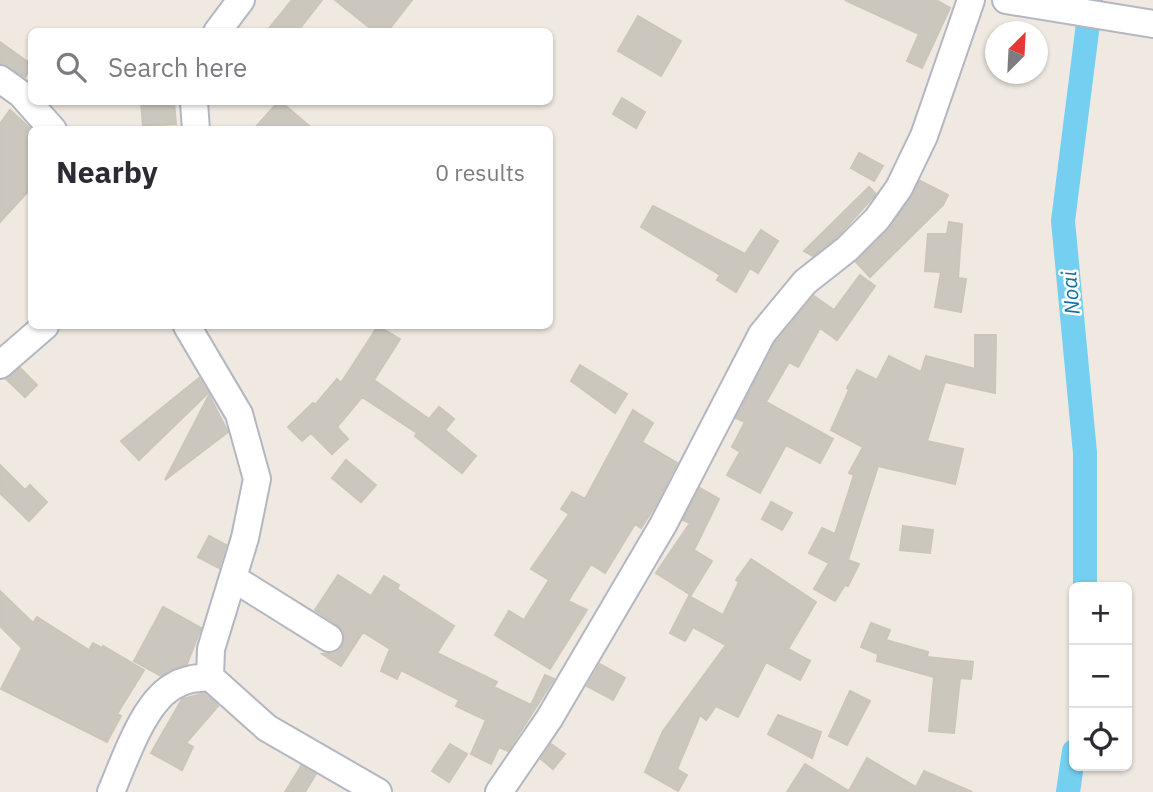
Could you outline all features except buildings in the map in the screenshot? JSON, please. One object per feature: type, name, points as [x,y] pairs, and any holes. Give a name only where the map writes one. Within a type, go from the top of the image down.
[{"type":"street","points":[[220,28],[241,0]]},
{"type":"street","points":[[499,792],[556,708],[663,525],[762,334],[805,282],[847,249],[877,219],[899,188],[924,136],[971,0]]},
{"type":"street","points":[[1009,1],[1141,22]]},
{"type":"street","points":[[0,79],[28,102]]},
{"type":"street","points":[[31,105],[49,126]]},
{"type":"street","points":[[194,105],[196,126]]},
{"type":"street","points":[[0,365],[42,329]]},
{"type":"street","points":[[189,329],[239,414],[257,479],[233,578],[211,649],[210,677]]},
{"type":"street","points":[[233,578],[329,638]]},
{"type":"street","points":[[111,792],[155,703],[169,688],[185,680],[210,677],[267,728],[369,790]]},
{"type":"waterway","name":"Noai","points":[[1085,582],[1085,453],[1063,221],[1091,0]]},
{"type":"waterway","name":"Noai","points":[[1068,792],[1071,771]]}]
